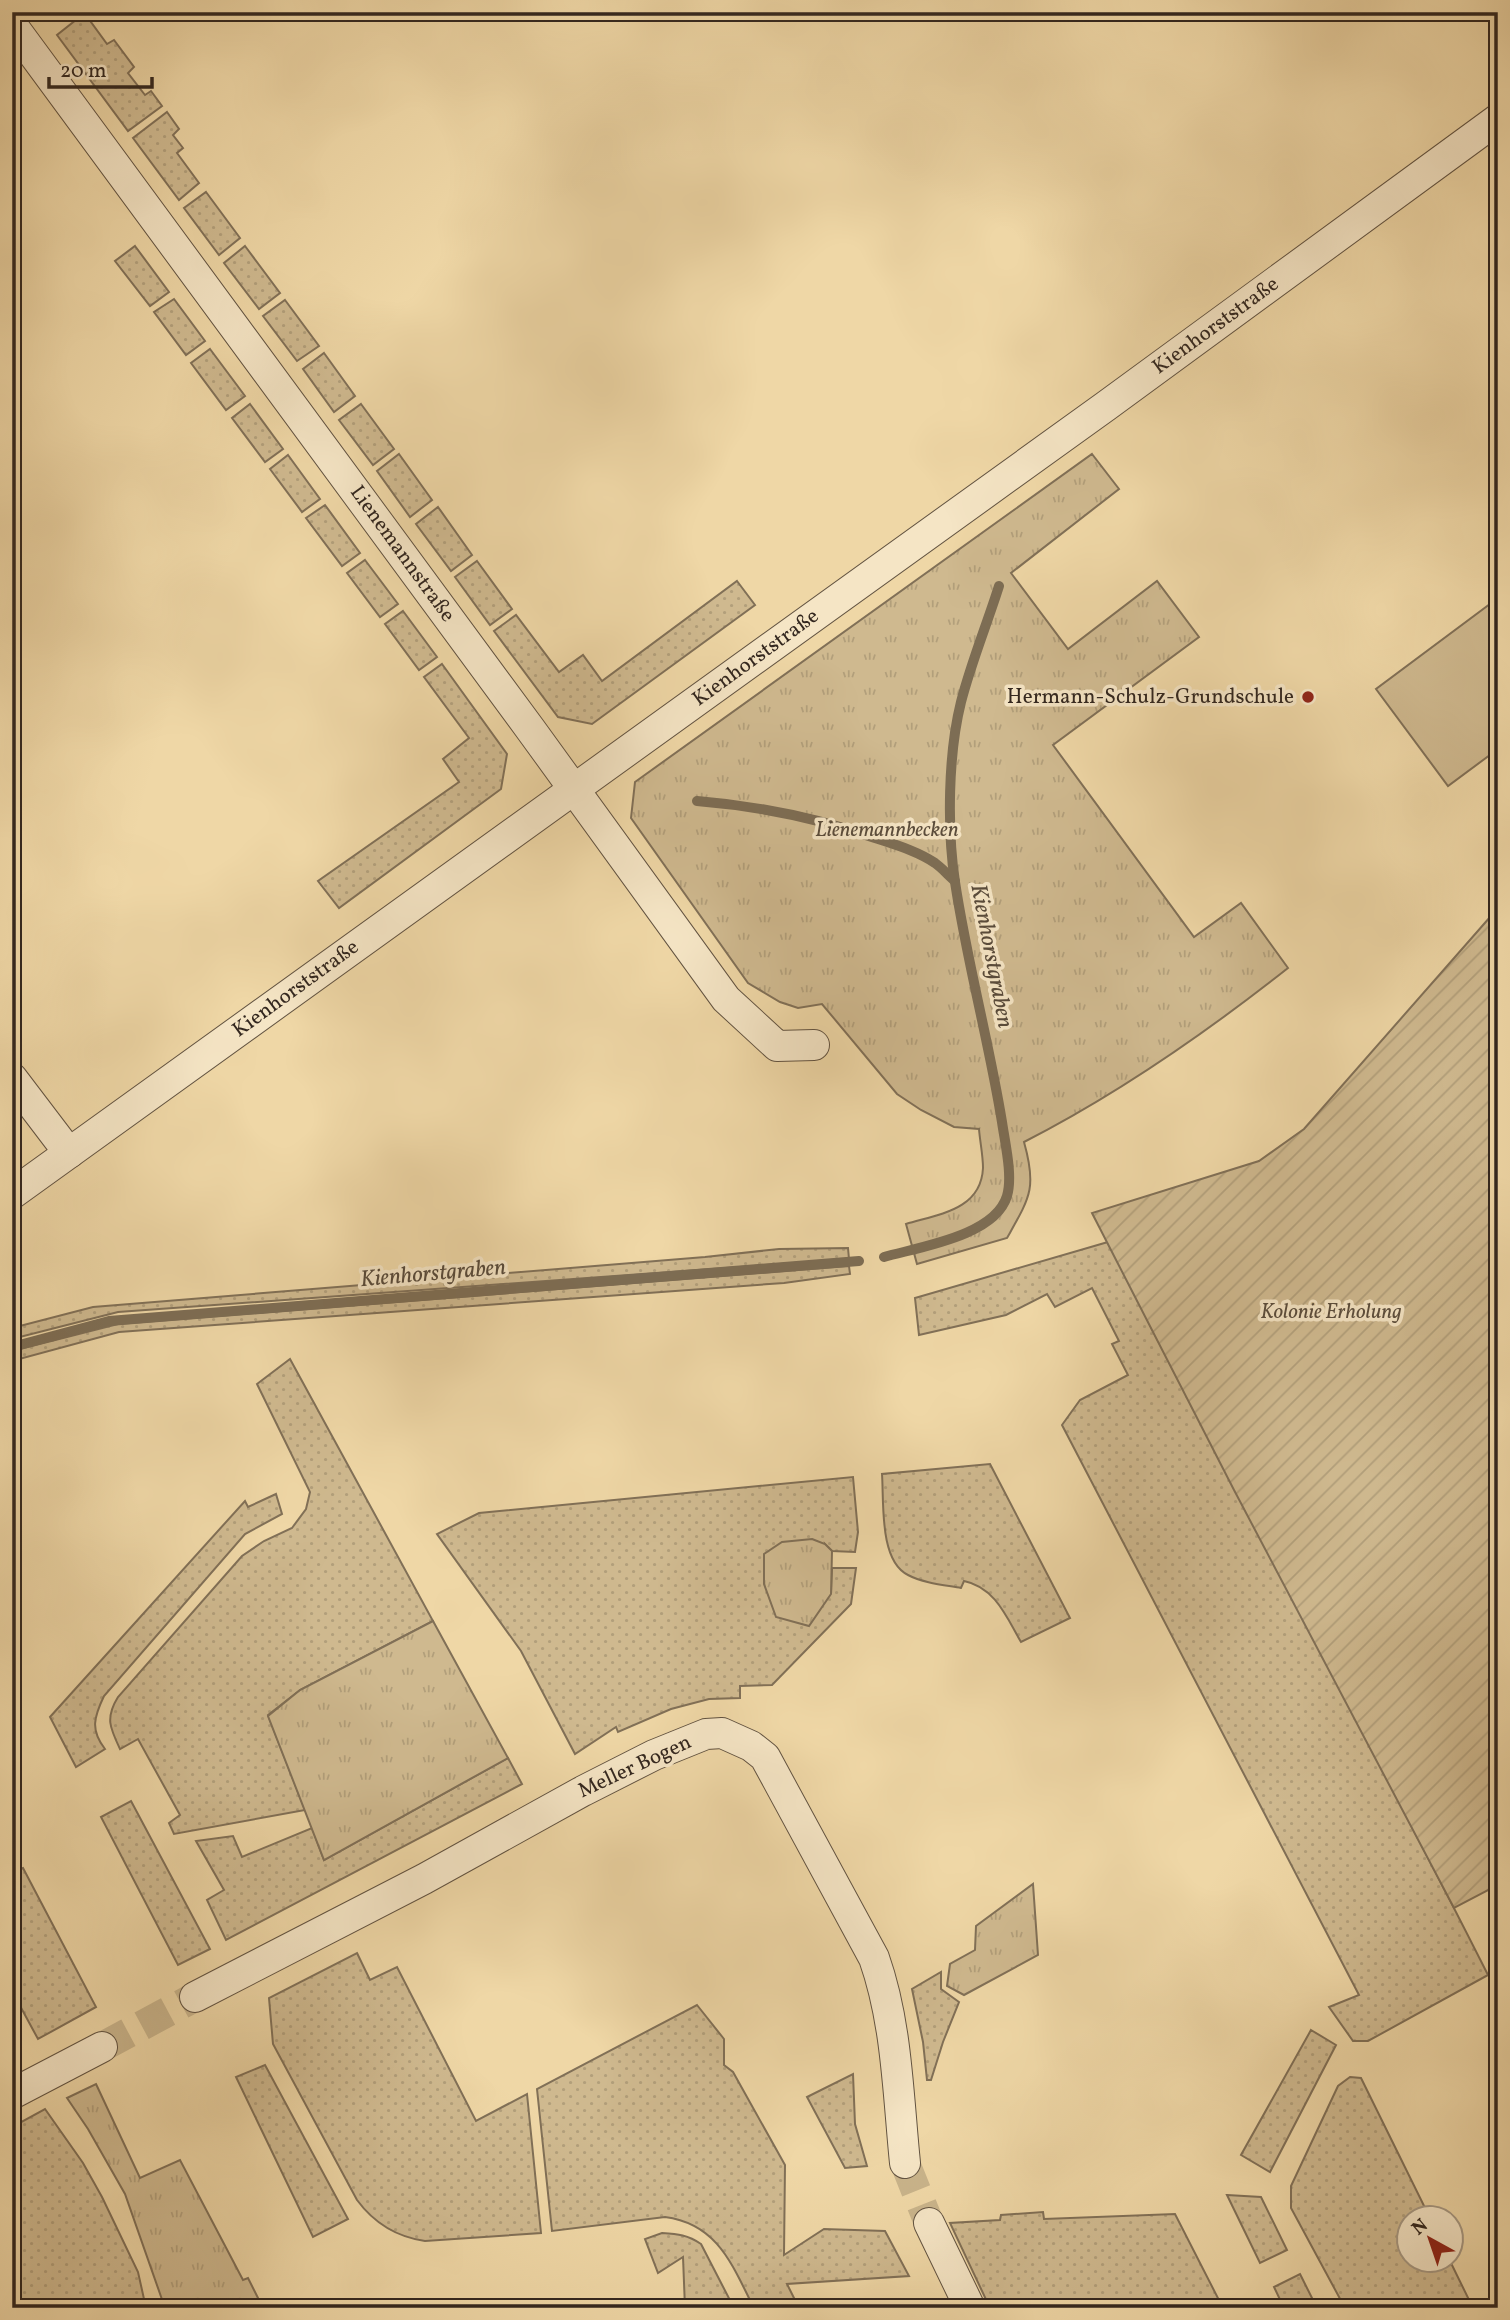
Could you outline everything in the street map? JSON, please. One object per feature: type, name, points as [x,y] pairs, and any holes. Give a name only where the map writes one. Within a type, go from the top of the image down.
[{"type":"street","name":"Lienemannstraße","points":[[12,24],[726,999],[777,1046],[814,1045]]},
{"type":"street","name":"Kienhorststraße","points":[[12,1194],[1106,406],[1498,119]]},
{"type":"street","points":[[12,1078],[69,1153]]},
{"type":"street","name":"Meller Bogen","points":[[195,1997],[424,1879],[642,1761],[706,1734],[722,1733],[751,1746],[765,1757],[874,1958],[884,1989],[894,2050],[905,2163]]},
{"type":"street","points":[[12,2094],[102,2047]]},
{"type":"street","points":[[929,2223],[970,2308]]},
{"type":"green space","points":[[86,12],[94,12],[97,16],[91,22],[107,44],[114,40],[134,67],[128,73],[145,95],[151,91],[162,106],[128,131],[57,35]]},
{"type":"green space","points":[[167,112],[179,129],[173,135],[183,148],[177,153],[199,183],[179,200],[133,138]]},
{"type":"green space","points":[[206,192],[240,238],[219,255],[184,208]]},
{"type":"green space","points":[[135,246],[169,292],[150,306],[115,261]]},
{"type":"green space","points":[[245,246],[280,293],[259,309],[224,263]]},
{"type":"green space","points":[[174,299],[205,341],[186,355],[154,312]]},
{"type":"green space","points":[[285,300],[319,346],[297,361],[263,316]]},
{"type":"green space","points":[[210,349],[245,396],[226,410],[191,363]]},
{"type":"green space","points":[[324,353],[355,396],[334,412],[303,369]]},
{"type":"green space","points":[[250,404],[283,449],[265,462],[232,418]]},
{"type":"green space","points":[[361,404],[394,449],[373,465],[339,420]]},
{"type":"green space","points":[[399,454],[432,500],[410,517],[377,471]]},
{"type":"green space","name":"Lienemannbecken","points":[[1092,454],[1119,489],[1011,573],[1068,649],[1157,581],[1199,637],[1053,745],[1194,937],[1241,903],[1288,968],[1226,1016],[1160,1061],[1093,1104],[1024,1142],[1030,1171],[1029,1192],[1007,1238],[917,1264],[906,1224],[956,1208],[975,1193],[983,1168],[979,1129],[954,1127],[897,1094],[822,1004],[798,1008],[780,1002],[748,983],[631,818],[635,782]]},
{"type":"green space","points":[[288,455],[320,499],[302,512],[270,469]]},
{"type":"green space","points":[[325,505],[360,553],[342,566],[306,518]]},
{"type":"green space","points":[[438,507],[472,555],[451,571],[416,524]]},
{"type":"green space","points":[[365,560],[398,604],[380,617],[347,573]]},
{"type":"green space","points":[[477,561],[512,609],[490,625],[455,577]]},
{"type":"green space","points":[[737,581],[755,605],[592,724],[558,717],[494,631],[516,615],[559,672],[583,655],[602,681]]},
{"type":"green space","points":[[1498,598],[1498,749],[1448,786],[1376,689]]},
{"type":"green space","points":[[403,611],[437,657],[419,670],[385,624]]},
{"type":"green space","points":[[442,664],[507,754],[501,789],[339,908],[318,881],[459,782],[443,759],[469,738],[424,677]]},
{"type":"green space","name":"Kolonie Erholung","points":[[1498,908],[1498,1885],[1454,1908],[1092,1213],[1259,1161],[1304,1129]]},
{"type":"green space","points":[[1108,1242],[1488,1975],[1368,2041],[1353,2041],[1329,2007],[1359,1995],[1062,1425],[1080,1400],[1128,1375],[1112,1344],[1119,1341],[1092,1288],[1055,1307],[1047,1294],[1006,1315],[919,1335],[915,1298]]},
{"type":"green space","points":[[848,1248],[849,1259],[118,1312],[12,1339],[12,1328],[93,1307],[779,1249]]},
{"type":"green space","points":[[849,1266],[850,1274],[784,1283],[119,1332],[12,1361],[12,1351],[118,1324]]},
{"type":"green space","points":[[290,1359],[433,1621],[300,1690],[268,1715],[305,1810],[174,1834],[169,1823],[180,1815],[138,1739],[120,1749],[110,1723],[111,1711],[118,1697],[242,1556],[264,1541],[292,1528],[306,1509],[310,1492],[257,1384]]},
{"type":"green space","points":[[990,1464],[1070,1618],[1021,1642],[999,1605],[975,1584],[964,1581],[961,1588],[927,1582],[908,1575],[899,1568],[892,1557],[885,1530],[882,1474]]},
{"type":"green space","points":[[853,1477],[858,1532],[855,1552],[832,1551],[825,1544],[831,1594],[832,1568],[856,1568],[851,1604],[772,1685],[740,1686],[740,1698],[709,1699],[671,1709],[618,1732],[616,1727],[575,1754],[521,1651],[437,1534],[479,1513]]},
{"type":"green space","points":[[276,1494],[282,1514],[245,1534],[104,1696],[98,1710],[95,1729],[105,1749],[76,1767],[50,1717],[245,1501],[248,1507]]},
{"type":"green space","points":[[812,1539],[825,1544],[832,1551],[831,1594],[809,1626],[776,1617],[764,1584],[764,1554],[782,1542]]},
{"type":"green space","points":[[433,1621],[508,1758],[324,1860],[268,1716],[300,1690]]},
{"type":"green space","points":[[508,1758],[522,1784],[226,1940],[207,1900],[224,1890],[196,1841],[233,1836],[242,1857],[312,1828],[324,1860]]},
{"type":"green space","points":[[131,1801],[210,1949],[178,1965],[101,1817]]},
{"type":"green space","points":[[23,1868],[96,2007],[38,2039],[12,1991],[12,1872]]},
{"type":"green space","points":[[1033,1884],[1038,1955],[964,1995],[947,1986],[950,1964],[975,1950],[976,1926]]},
{"type":"green space","points":[[357,1953],[370,1980],[397,1967],[476,2121],[527,2094],[541,2233],[425,2241],[387,2228],[371,2216],[357,2200],[273,2044],[269,1998]]},
{"type":"green space","points":[[941,1972],[941,1989],[959,2002],[931,2080],[927,2080],[923,2042],[912,1989]]},
{"type":"green space","points":[[697,2005],[724,2039],[724,2065],[733,2072],[785,2165],[784,2255],[824,2229],[885,2231],[909,2276],[787,2284],[799,2308],[754,2308],[721,2249],[698,2228],[683,2221],[665,2217],[552,2231],[537,2089]]},
{"type":"green space","points":[[1311,2030],[1336,2045],[1270,2172],[1241,2155]]},
{"type":"green space","points":[[265,2065],[348,2219],[313,2237],[236,2077]]},
{"type":"green space","points":[[853,2074],[855,2124],[867,2166],[845,2168],[807,2097]]},
{"type":"green space","points":[[1350,2077],[1361,2078],[1423,2204],[1394,2204],[1394,2274],[1456,2274],[1473,2308],[1345,2308],[1291,2208],[1291,2186],[1338,2086]]},
{"type":"green space","points":[[96,2084],[140,2178],[180,2160],[243,2280],[248,2278],[258,2298],[255,2300],[259,2308],[165,2308],[125,2194],[67,2098]]},
{"type":"green space","points":[[45,2109],[83,2163],[102,2197],[138,2272],[146,2308],[12,2308],[12,2127]]},
{"type":"green space","points":[[1227,2195],[1261,2197],[1287,2250],[1260,2263]]},
{"type":"green space","points":[[1043,2212],[1044,2219],[1175,2214],[1223,2308],[990,2308],[950,2223],[1000,2220],[1001,2215]]},
{"type":"green space","points":[[662,2233],[683,2236],[701,2244],[734,2308],[685,2308],[683,2257],[658,2273],[645,2239]]},
{"type":"green space","points":[[1300,2274],[1317,2308],[1284,2308],[1274,2287]]},
{"type":"waterway","name":"Kienhorstgraben","points":[[884,1257],[935,1244],[972,1230],[1000,1210],[1009,1188],[1002,1122],[955,882],[950,815],[953,745],[961,702],[999,586]]},
{"type":"waterway","points":[[697,801],[788,814],[853,831],[921,855],[938,865],[955,881]]},
{"type":"waterway","name":"Kienhorstgraben","points":[[12,1347],[109,1321],[859,1261]]},
{"type":"tunnel","points":[[102,2047],[195,1997]]},
{"type":"tunnel","points":[[905,2163],[929,2223]]},
{"type":"place","name":"Hermann-Schulz-Grundschule","points":[[1308,697]]}]
